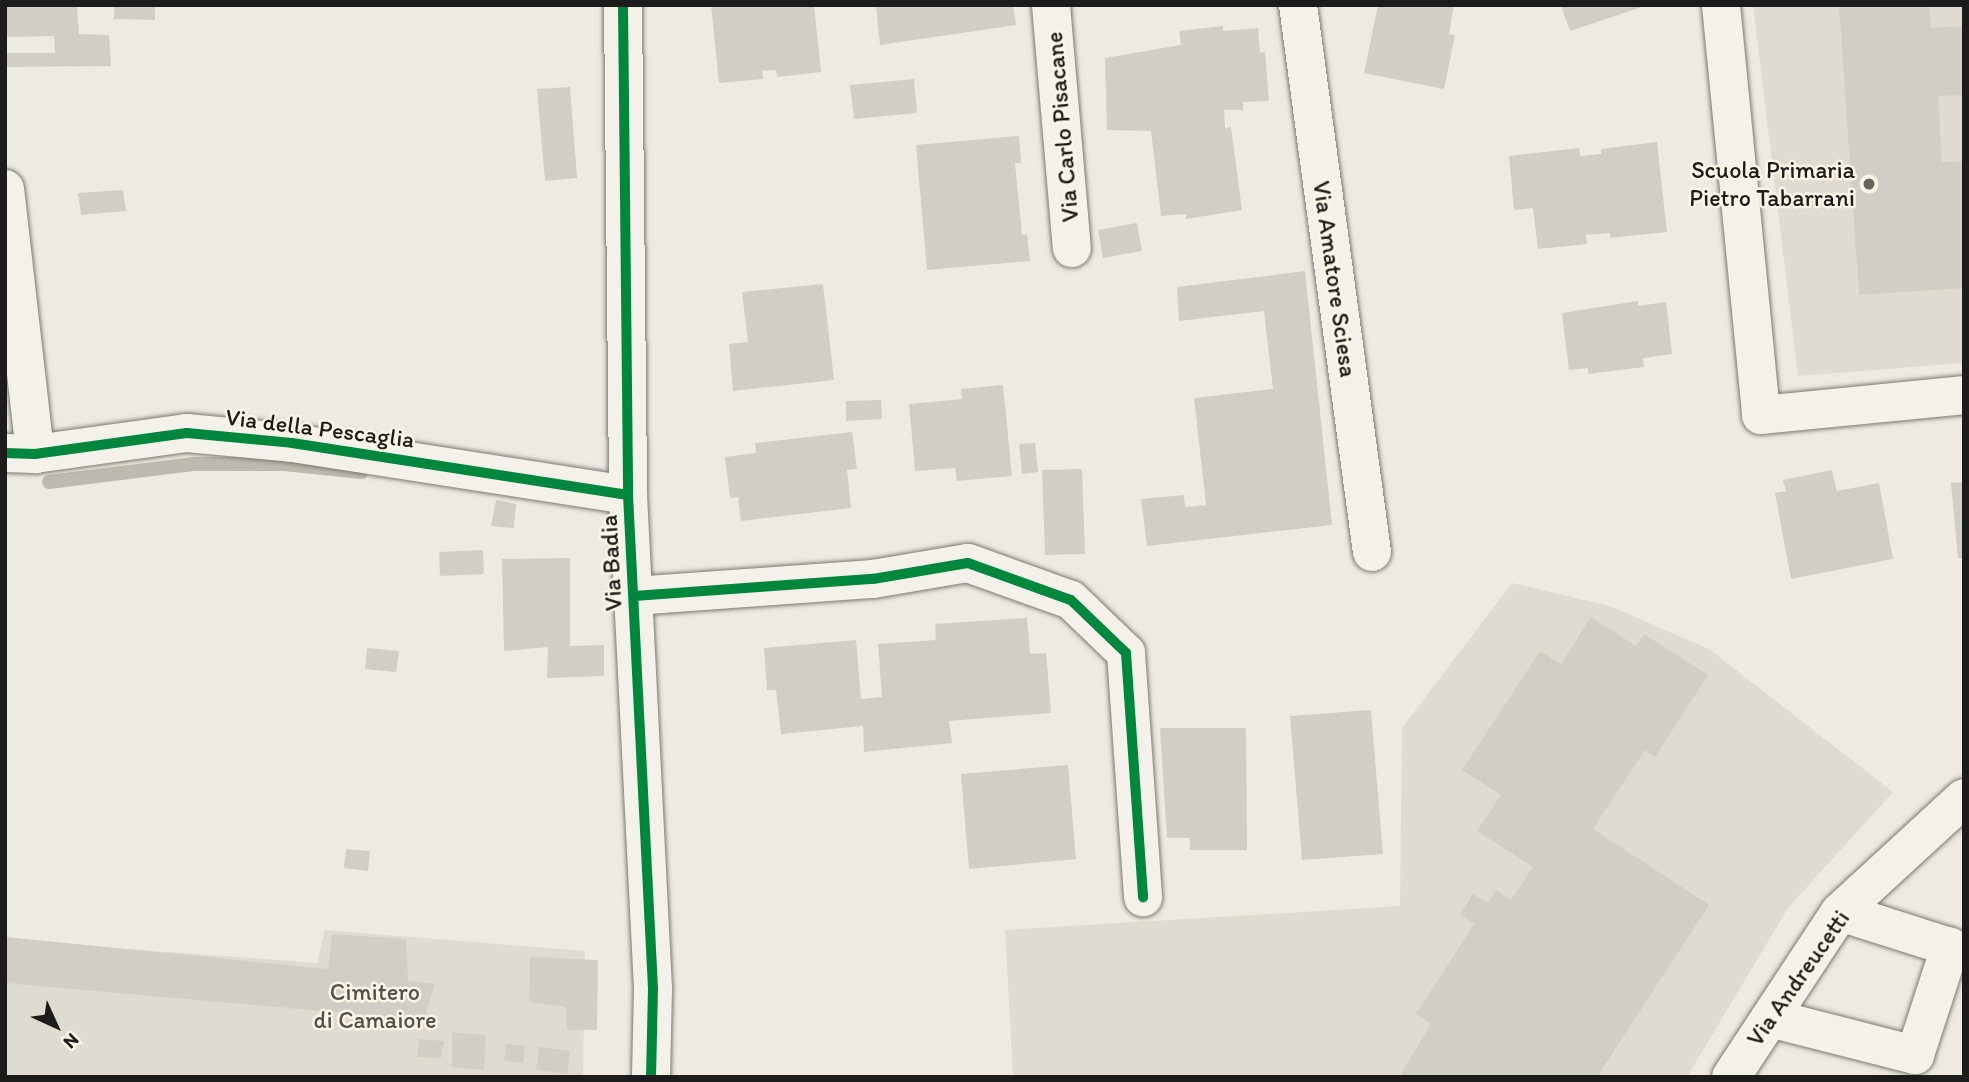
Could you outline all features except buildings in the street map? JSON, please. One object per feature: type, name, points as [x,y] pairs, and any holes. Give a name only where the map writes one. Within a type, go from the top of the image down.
[{"type":"street","name":"Via Badia","points":[[623,5],[628,495],[653,989],[651,1077]]},
{"type":"street","name":"Via Carlo Pisacane","points":[[1051,5],[1072,248]]},
{"type":"street","name":"Via Amatore Sciesa","points":[[1297,5],[1372,552]]},
{"type":"street","points":[[1721,5],[1761,415],[1964,395]]},
{"type":"street","points":[[5,189],[20,454]]},
{"type":"street","name":"Via della Pescaglia","points":[[20,454],[187,433],[292,443],[628,495]]},
{"type":"street","points":[[634,596],[873,579],[968,563],[1071,600],[1126,653],[1143,897]]},
{"type":"street","name":"Via Andreucetti","points":[[1731,1077],[1840,912],[1964,798]]},
{"type":"street","points":[[1770,1018],[1915,1055],[1950,947],[1840,912]]},
{"type":"shaded area","name":"Scuola Primaria Pietro Tabarrani","points":[[1753,5],[1964,5],[1964,363],[1798,376]]},
{"type":"shaded area","points":[[1512,583],[1610,606],[1709,649],[1893,792],[1788,908],[1687,1077],[1013,1077],[1005,930],[1400,906],[1402,728]]},
{"type":"green space","name":"Cimitero di Camaiore","points":[[325,930],[585,951],[583,1077],[5,1077],[5,940],[317,963]]},
{"type":"waterway","points":[[49,482],[193,464],[284,464],[362,472]]},
{"type":"cycle path","points":[[623,5],[628,495],[653,989],[651,1077]]},
{"type":"cycle path","points":[[5,453],[35,454],[187,433],[292,443],[628,495]]},
{"type":"cycle path","points":[[634,596],[873,579],[968,563],[1071,600],[1126,653],[1143,897]]},
{"type":"place","name":"Scuola Primaria Pietro Tabarrani","points":[[1869,184]]}]
